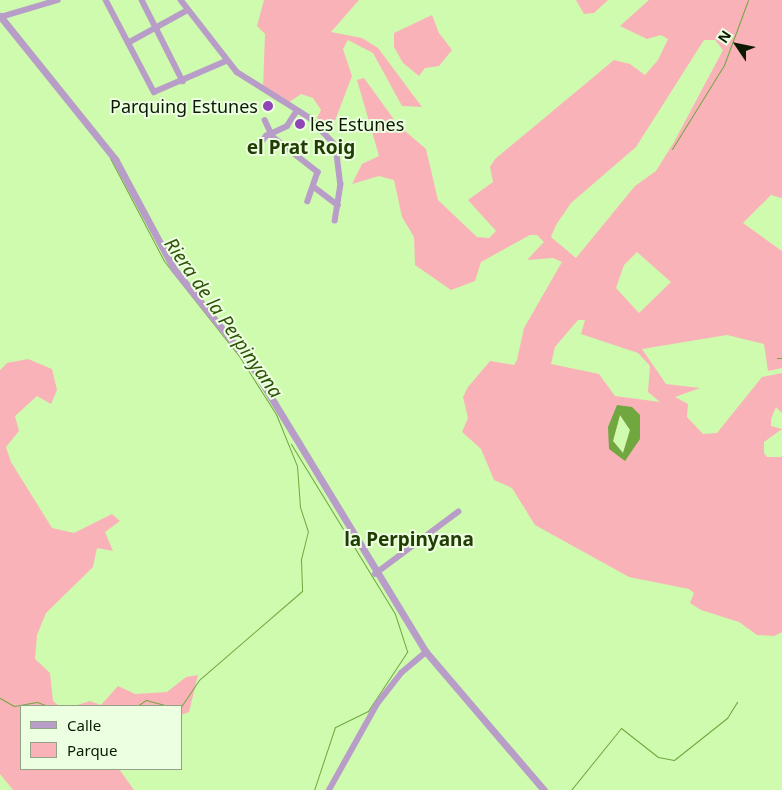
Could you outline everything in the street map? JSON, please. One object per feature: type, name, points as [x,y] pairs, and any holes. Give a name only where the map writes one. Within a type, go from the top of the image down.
[{"type":"street","points":[[58,0],[0,17],[115,159],[174,269],[252,366],[375,574],[426,652],[544,790]]},
{"type":"street","points":[[106,0],[154,92],[226,61]]},
{"type":"street","points":[[142,0],[183,80]]},
{"type":"street","points":[[181,0],[226,61],[254,87],[317,124],[336,146],[341,178],[335,221]]},
{"type":"street","points":[[128,43],[188,10]]},
{"type":"street","points":[[258,146],[272,133],[288,126],[296,112]]},
{"type":"street","points":[[265,120],[272,133],[318,172],[308,201]]},
{"type":"street","points":[[314,187],[338,204]]},
{"type":"street","points":[[375,574],[458,512]]},
{"type":"street","points":[[329,790],[377,704],[401,672],[426,652]]},
{"type":"green space","points":[[264,0],[359,0],[331,32],[362,38],[378,48],[422,107],[402,106],[373,53],[348,40],[343,49],[352,76],[331,131],[317,118],[321,110],[313,98],[301,94],[288,103],[263,88],[265,34],[257,26]]},
{"type":"green space","points":[[576,0],[608,0],[594,13],[584,14]]},
{"type":"green space","points":[[649,0],[782,0],[782,198],[771,195],[743,223],[782,251],[782,368],[768,371],[764,344],[727,335],[642,349],[666,384],[700,388],[675,397],[688,404],[687,417],[703,434],[717,433],[762,377],[782,373],[782,413],[776,407],[771,419],[771,426],[782,429],[764,442],[764,453],[767,457],[782,457],[782,632],[774,636],[757,635],[739,622],[701,610],[690,603],[694,593],[689,589],[629,577],[535,525],[512,488],[494,480],[481,449],[462,432],[468,418],[463,397],[468,387],[490,361],[514,365],[517,360],[524,328],[562,262],[553,258],[527,260],[544,242],[537,235],[530,235],[481,262],[475,281],[451,290],[415,265],[414,237],[402,217],[394,180],[379,176],[352,184],[362,164],[379,156],[357,80],[364,78],[398,125],[426,149],[438,200],[477,237],[489,238],[496,231],[468,200],[493,182],[490,167],[495,159],[614,60],[630,64],[645,75],[658,60],[668,39],[661,35],[647,39],[620,26]],"holes":[[[704,40],[715,40],[723,50],[674,142],[656,171],[635,186],[576,258],[551,237],[556,225],[571,203],[636,147]],[[637,252],[671,282],[639,313],[616,288],[624,265]],[[578,320],[585,320],[581,334],[638,353],[650,366],[648,392],[660,402],[615,396],[599,374],[551,364],[555,347]],[[620,415],[630,430],[623,453],[613,441]]]},
{"type":"green space","points":[[432,15],[439,33],[452,50],[439,66],[425,68],[419,76],[403,63],[394,47],[394,33]]},
{"type":"green space","points":[[28,359],[52,369],[57,390],[51,404],[37,396],[15,416],[19,431],[6,447],[11,462],[52,528],[74,533],[112,514],[120,521],[105,532],[113,551],[97,548],[93,567],[46,613],[37,635],[35,659],[50,673],[53,701],[58,705],[20,705],[20,770],[120,770],[134,790],[13,790],[0,774],[0,370],[7,363]]},
{"type":"green space","points":[[198,675],[189,712],[182,715],[182,705],[101,705],[118,686],[135,694],[167,692],[186,677]]},
{"type":"green space","points":[[90,701],[101,705],[77,705]]},
{"type":"shaded area","points":[[617,405],[632,407],[640,415],[640,439],[625,461],[609,449],[608,427]],"holes":[[[620,415],[630,430],[623,453],[613,441]]]},
{"type":"waterway","points":[[672,149],[724,65],[748,0]]},
{"type":"waterway","name":"Riera de la Perpinyana","points":[[110,158],[164,261],[239,356],[276,414],[297,466],[300,507],[308,531],[301,560],[302,591],[199,680],[182,706]]},
{"type":"waterway","points":[[777,358],[782,358]]},
{"type":"waterway","points":[[291,444],[395,614],[407,652],[368,711],[335,727],[314,790]]},
{"type":"waterway","name":"Riera de la Perpinyana","points":[[0,698],[14,706],[37,702],[45,705]]},
{"type":"waterway","name":"Riera de la Perpinyana","points":[[138,705],[146,700],[165,705]]},
{"type":"waterway","points":[[571,790],[621,728],[658,757],[674,760],[727,718],[737,702]]},
{"type":"place","name":"Parquing Estunes","points":[[268,106]]},
{"type":"place","name":"les Estunes","points":[[300,124]]},
{"type":"district","name":"el Prat Roig","points":[[301,148]]},
{"type":"district","name":"la Perpinyana","points":[[409,540]]}]
